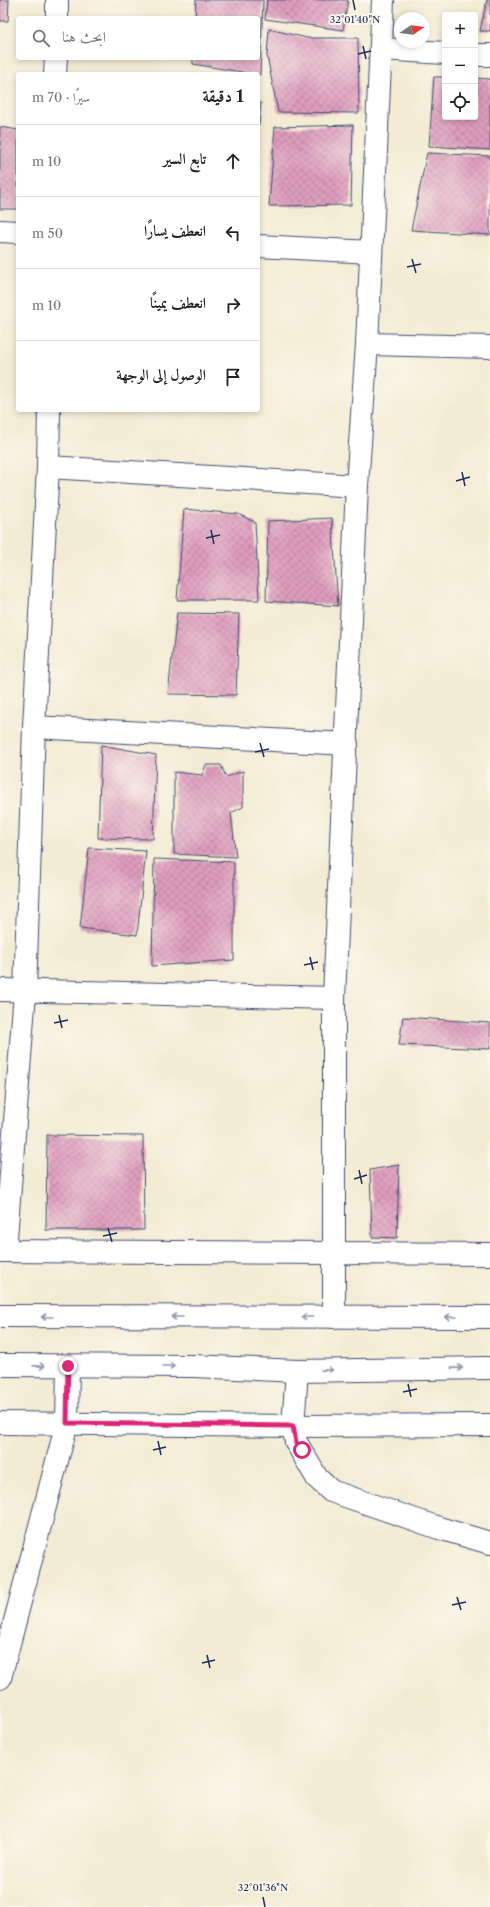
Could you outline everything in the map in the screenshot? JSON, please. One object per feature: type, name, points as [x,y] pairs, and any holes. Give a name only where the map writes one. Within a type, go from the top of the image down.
[{"type":"main road","points":[[57,0],[57,16]]},
{"type":"main road","points":[[334,1317],[334,998],[347,744],[357,486],[367,344],[383,0]]},
{"type":"main road","points":[[381,49],[442,53]]},
{"type":"main road","points":[[478,55],[490,55]]},
{"type":"main road","points":[[55,72],[56,60]]},
{"type":"main road","points":[[0,231],[16,232]]},
{"type":"main road","points":[[260,246],[371,252]]},
{"type":"main road","points":[[367,344],[490,347]]},
{"type":"main road","points":[[49,412],[48,467],[34,727],[25,992],[2,1251],[490,1254]]},
{"type":"main road","points":[[48,467],[357,486]]},
{"type":"main road","points":[[34,727],[347,744]]},
{"type":"main road","points":[[0,990],[25,992],[334,998]]},
{"type":"main road","points":[[0,1316],[490,1317]]},
{"type":"main road","points":[[0,1365],[194,1366],[297,1371],[490,1368]]},
{"type":"main road","points":[[0,1678],[67,1423],[68,1366]]},
{"type":"main road","points":[[297,1371],[293,1426],[296,1442],[314,1473],[323,1484],[331,1491],[439,1528],[490,1543]]},
{"type":"main road","points":[[0,1423],[293,1426],[490,1425]]},
{"type":"building","points":[[0,0],[9,0],[8,21],[0,21]]},
{"type":"building","points":[[196,0],[263,0],[260,75],[260,72],[242,72],[193,64],[193,60],[260,60],[260,16],[195,16]]},
{"type":"building","points":[[267,0],[348,0],[343,30],[265,19]]},
{"type":"building","points":[[487,0],[490,0],[490,31],[480,31]]},
{"type":"building","points":[[269,29],[307,38],[358,38],[359,113],[278,112],[267,56]]},
{"type":"building","points":[[434,77],[442,77],[442,120],[478,120],[478,78],[490,79],[490,150],[429,146]]},
{"type":"building","points":[[353,125],[351,205],[269,206],[275,127]]},
{"type":"building","points":[[0,127],[16,130],[16,209],[0,209]]},
{"type":"building","points":[[427,153],[490,156],[490,235],[411,230]]},
{"type":"building","points":[[184,509],[238,514],[255,522],[259,600],[177,600]]},
{"type":"building","points":[[332,518],[338,606],[266,601],[268,521]]},
{"type":"building","points":[[177,613],[239,614],[236,695],[168,694]]},
{"type":"building","points":[[101,745],[156,755],[153,839],[98,838]]},
{"type":"building","points":[[206,765],[221,765],[226,777],[243,771],[243,807],[231,813],[236,857],[174,854],[174,772],[202,775]]},
{"type":"building","points":[[89,848],[146,851],[137,935],[80,928]]},
{"type":"building","points":[[154,859],[234,862],[234,960],[152,966]]},
{"type":"building","points":[[403,1017],[490,1023],[490,1049],[399,1045]]},
{"type":"building","points":[[47,1135],[143,1136],[144,1230],[46,1230]]},
{"type":"building","points":[[399,1165],[397,1238],[372,1237],[370,1170]]},
{"type":"route","points":[[68,1366],[67,1423],[293,1426],[296,1442],[302,1450]]}]
